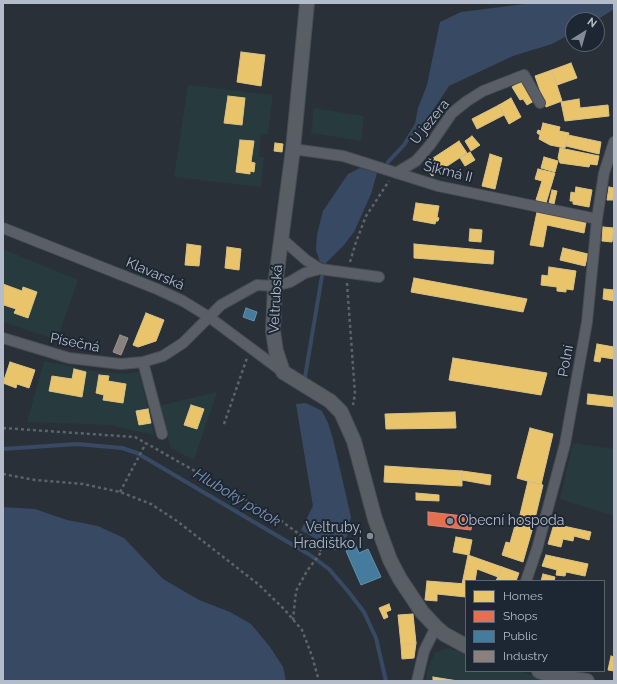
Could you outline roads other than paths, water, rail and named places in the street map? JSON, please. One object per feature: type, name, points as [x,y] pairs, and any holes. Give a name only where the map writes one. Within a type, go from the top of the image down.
[{"type":"street","name":"Veltrubská","points":[[283,372],[276,351],[273,331],[275,286],[293,149],[307,3]]},
{"type":"street","name":"U jezera","points":[[396,173],[416,162],[430,145],[452,113],[483,91],[524,75],[540,103]]},
{"type":"street","name":"Polní","points":[[526,580],[537,549],[565,444],[587,322],[597,219],[604,173],[614,142]]},
{"type":"street","name":"Šikmá II","points":[[293,149],[343,156],[438,186],[597,219]]},
{"type":"street","name":"Klavarská","points":[[3,228],[157,289],[210,317],[283,372]]},
{"type":"street","points":[[281,238],[306,260],[320,269]]},
{"type":"street","points":[[275,286],[290,282],[305,273],[320,269],[379,277]]},
{"type":"street","name":"Písečná","points":[[3,338],[69,358],[121,364],[143,362],[163,356],[183,343],[210,317],[220,305],[257,285],[275,286]]},
{"type":"street","points":[[143,362],[162,434]]},
{"type":"street","points":[[283,372],[330,401],[341,412],[354,441],[375,519],[390,560],[410,595],[436,627],[444,634],[465,645]]},
{"type":"street","points":[[417,681],[424,651],[436,627]]},
{"type":"street","points":[[542,672],[552,676],[587,681]]},
{"type":"water","points":[[533,3],[614,3],[614,9],[605,15],[605,12],[565,12],[565,37],[552,44],[513,56],[449,86],[426,121],[414,129],[418,108],[427,85],[440,22],[461,12]]},
{"type":"water","points":[[360,168],[377,173],[371,194],[354,232],[344,245],[325,264],[320,262],[316,250],[317,235],[323,211],[348,174]]},
{"type":"water","points":[[306,403],[322,411],[328,423],[351,517],[347,536],[336,551],[301,530],[313,506],[296,404]]},
{"type":"water","points":[[3,507],[35,509],[67,520],[98,526],[124,538],[163,579],[199,600],[230,612],[251,624],[270,647],[283,667],[286,681],[3,681]]},
{"type":"waterway","points":[[388,162],[404,145],[417,124]]},
{"type":"waterway","points":[[305,377],[322,276]]},
{"type":"waterway","name":"Hluboký potok","points":[[3,449],[77,444],[122,448],[137,453],[310,555],[329,569],[364,612],[376,638],[386,681]]},
{"type":"place","name":"Obecní hospoda","points":[[450,521]]},
{"type":"place","name":"Veltruby, Hradištko I","points":[[370,536]]}]
